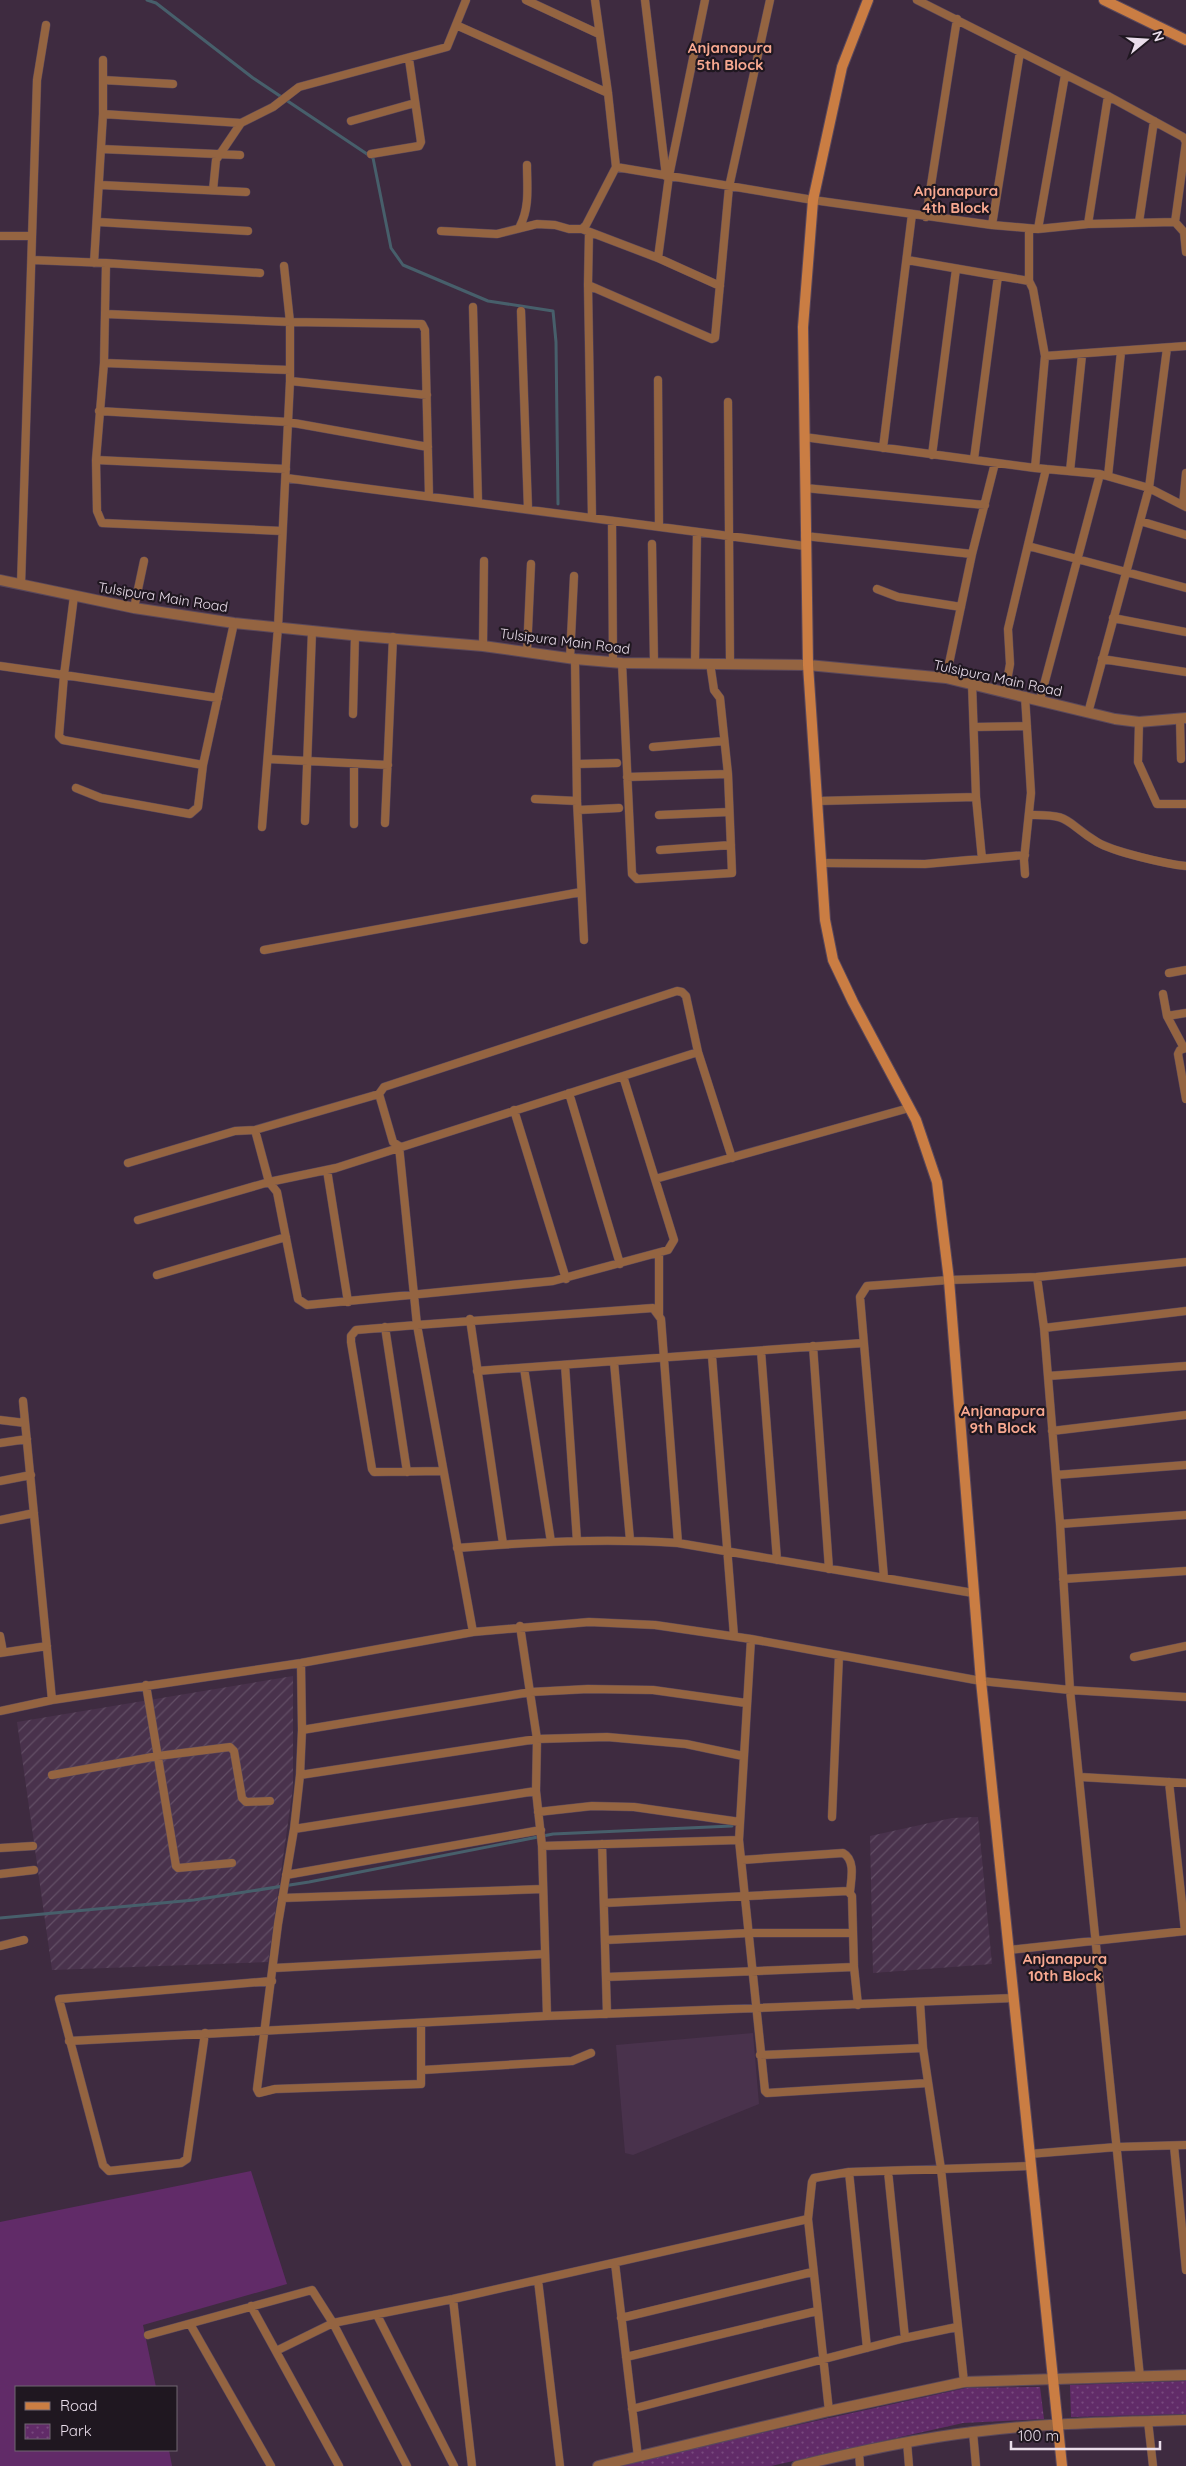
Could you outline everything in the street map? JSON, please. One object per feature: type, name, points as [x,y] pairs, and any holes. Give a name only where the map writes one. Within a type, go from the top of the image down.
[{"type":"main road","points":[[868,0],[842,67],[813,200],[803,326],[808,664],[825,920],[833,960],[852,1002],[916,1120],[937,1182],[949,1280],[980,1680],[1062,2466]]},
{"type":"main road","points":[[1104,0],[1186,40]]},
{"type":"street","points":[[212,190],[216,160],[233,132],[241,123],[273,107],[299,88],[447,47],[466,0]]},
{"type":"street","points":[[526,0],[598,34]]},
{"type":"street","points":[[592,518],[588,284],[585,230],[616,167],[595,0]]},
{"type":"street","points":[[645,0],[667,176]]},
{"type":"street","points":[[658,258],[667,176],[705,0]]},
{"type":"street","points":[[917,0],[1108,96],[1183,137],[1186,142],[1175,222]]},
{"type":"street","points":[[588,284],[712,339],[715,338],[729,187],[767,1]]},
{"type":"street","points":[[926,217],[957,19]]},
{"type":"street","points":[[21,584],[37,80],[46,25]]},
{"type":"street","points":[[456,25],[608,93]]},
{"type":"street","points":[[992,225],[1020,52]]},
{"type":"street","points":[[371,154],[419,146],[421,142],[409,59]]},
{"type":"street","points":[[94,263],[100,185],[103,60]]},
{"type":"street","points":[[1038,229],[1065,75]]},
{"type":"street","points":[[103,80],[173,84]]},
{"type":"street","points":[[1088,224],[1108,96]]},
{"type":"street","points":[[351,121],[414,103]]},
{"type":"street","points":[[103,114],[241,123]]},
{"type":"street","points":[[1139,222],[1154,121]]},
{"type":"street","points":[[101,149],[240,155]]},
{"type":"street","points":[[441,231],[497,234],[511,232],[520,226],[526,216],[528,200],[527,164]]},
{"type":"street","points":[[616,167],[729,187],[926,217],[1029,229],[1088,224],[1175,222],[1184,232],[1186,252]]},
{"type":"street","points":[[100,185],[246,192]]},
{"type":"street","points":[[883,448],[912,214]]},
{"type":"street","points":[[98,222],[248,231]]},
{"type":"street","points":[[520,226],[536,224],[555,225],[569,229],[585,230],[658,258],[720,286]]},
{"type":"street","points":[[1029,229],[1029,281],[1033,290],[1046,356],[1035,468]]},
{"type":"street","points":[[0,236],[32,236]]},
{"type":"street","points":[[32,260],[260,273]]},
{"type":"street","points":[[907,260],[1029,281]]},
{"type":"street","points":[[106,263],[104,363],[96,460],[97,511],[102,523],[282,531]]},
{"type":"street","points":[[262,828],[278,627],[290,381],[290,322],[284,266]]},
{"type":"street","points":[[932,455],[956,269]]},
{"type":"street","points":[[974,459],[998,276]]},
{"type":"street","points":[[474,307],[478,502]]},
{"type":"street","points":[[521,311],[528,509]]},
{"type":"street","points":[[106,314],[290,322],[422,324],[425,330],[428,395],[429,496]]},
{"type":"street","points":[[1046,356],[1186,346]]},
{"type":"street","points":[[1088,713],[1149,488],[1167,348]]},
{"type":"street","points":[[1040,700],[1076,558],[1104,476],[1121,352]]},
{"type":"street","points":[[1070,471],[1082,354]]},
{"type":"street","points":[[104,363],[290,370]]},
{"type":"street","points":[[658,380],[659,527]]},
{"type":"street","points":[[290,381],[428,395]]},
{"type":"street","points":[[728,402],[730,663]]},
{"type":"street","points":[[99,411],[288,422],[428,447]]},
{"type":"street","points":[[804,437],[1104,476],[1149,488],[1184,506],[1186,473]]},
{"type":"street","points":[[96,460],[286,469]]},
{"type":"street","points":[[946,678],[972,554],[995,463]]},
{"type":"street","points":[[1005,692],[1010,664],[1008,629],[1046,469]]},
{"type":"street","points":[[286,478],[728,536],[972,554]]},
{"type":"street","points":[[805,488],[985,505]]},
{"type":"street","points":[[612,521],[617,663],[627,777],[632,874],[635,878],[731,874],[728,774],[720,698],[714,690],[710,663]]},
{"type":"street","points":[[1140,521],[1186,535]]},
{"type":"street","points":[[695,663],[697,532]]},
{"type":"street","points":[[652,544],[654,663]]},
{"type":"street","points":[[1028,546],[1186,588]]},
{"type":"street","points":[[134,608],[144,561]]},
{"type":"street","points":[[483,646],[484,561]]},
{"type":"street","points":[[527,652],[531,564]]},
{"type":"street","points":[[574,576],[573,659],[577,801],[584,940]]},
{"type":"street","name":"Tulsipura Main Road","points":[[0,580],[134,608],[234,623],[355,636],[393,637],[483,646],[573,659],[617,663],[808,664],[946,678],[1088,713],[1139,722],[1183,718]]},
{"type":"street","points":[[876,589],[898,597],[961,607]]},
{"type":"street","points":[[74,596],[64,674],[59,736],[63,740],[203,765]]},
{"type":"street","points":[[1113,618],[1186,632]]},
{"type":"street","points":[[76,788],[101,798],[190,814],[198,807],[203,765],[234,623]]},
{"type":"street","points":[[305,821],[312,631]]},
{"type":"street","points":[[352,714],[355,636]]},
{"type":"street","points":[[385,823],[393,637]]},
{"type":"street","points":[[1102,659],[1186,672]]},
{"type":"street","points":[[0,666],[218,698]]},
{"type":"street","points":[[972,683],[976,796],[982,859]]},
{"type":"street","points":[[1025,696],[1031,793],[1025,874]]},
{"type":"street","points":[[1181,759],[1183,718]]},
{"type":"street","points":[[1139,722],[1138,762],[1157,804],[1186,804]]},
{"type":"street","points":[[974,727],[1027,726]]},
{"type":"street","points":[[653,747],[724,741]]},
{"type":"street","points":[[268,759],[308,763],[388,765]]},
{"type":"street","points":[[577,764],[617,763]]},
{"type":"street","points":[[354,764],[354,824]]},
{"type":"street","points":[[627,777],[728,774]]},
{"type":"street","points":[[818,801],[976,796]]},
{"type":"street","points":[[535,799],[577,801]]},
{"type":"street","points":[[578,810],[619,808]]},
{"type":"street","points":[[659,815],[729,812]]},
{"type":"street","points":[[1029,815],[1061,816],[1070,820],[1098,843],[1155,860],[1186,866]]},
{"type":"street","points":[[660,850],[731,845]]},
{"type":"street","points":[[821,863],[925,864],[1025,855]]},
{"type":"street","points":[[264,950],[581,892]]},
{"type":"street","points":[[1169,972],[1186,970]]},
{"type":"street","points":[[128,1163],[235,1131],[255,1130],[379,1094],[384,1087],[677,991],[682,992],[686,996],[698,1052],[732,1158]]},
{"type":"street","points":[[1163,994],[1167,1016],[1185,1048],[1178,1054],[1186,1099]]},
{"type":"street","points":[[1167,1016],[1186,1013]]},
{"type":"street","points":[[138,1220],[269,1182],[328,1170],[398,1146],[698,1052]]},
{"type":"street","points":[[255,1130],[269,1182],[276,1192],[298,1299],[302,1304],[307,1306],[415,1296],[566,1279],[668,1250],[674,1240],[623,1076]]},
{"type":"street","points":[[569,1093],[620,1264]]},
{"type":"street","points":[[379,1094],[393,1142],[398,1146],[417,1324],[473,1632]]},
{"type":"street","points":[[655,1179],[909,1108]]},
{"type":"street","points":[[514,1110],[566,1279]]},
{"type":"street","points":[[328,1170],[348,1302]]},
{"type":"street","points":[[157,1275],[286,1237]]},
{"type":"street","points":[[659,1253],[659,1314],[678,1543]]},
{"type":"street","points":[[884,1578],[860,1297],[867,1286],[949,1280],[1037,1277],[1186,1262]]},
{"type":"street","points":[[1037,1277],[1044,1328],[1060,1524],[1070,1690],[1140,2377]]},
{"type":"street","points":[[443,1471],[374,1472],[372,1469],[351,1342],[351,1336],[356,1330],[470,1319],[653,1308],[659,1314]]},
{"type":"street","points":[[1044,1328],[1186,1311]]},
{"type":"street","points":[[470,1319],[503,1544]]},
{"type":"street","points":[[385,1327],[407,1472]]},
{"type":"street","points":[[477,1371],[712,1356],[863,1343]]},
{"type":"street","points":[[813,1346],[829,1569]]},
{"type":"street","points":[[761,1351],[777,1560]]},
{"type":"street","points":[[712,1356],[729,1550],[734,1636]]},
{"type":"street","points":[[614,1362],[630,1540]]},
{"type":"street","points":[[565,1366],[577,1541]]},
{"type":"street","points":[[1048,1376],[1186,1366]]},
{"type":"street","points":[[524,1368],[551,1542]]},
{"type":"street","points":[[23,1401],[52,1700]]},
{"type":"street","points":[[1052,1431],[1186,1415]]},
{"type":"street","points":[[0,1420],[25,1423]]},
{"type":"street","points":[[0,1444],[27,1439]]},
{"type":"street","points":[[1056,1475],[1186,1465]]},
{"type":"street","points":[[0,1481],[31,1475]]},
{"type":"street","points":[[0,1520],[34,1513]]},
{"type":"street","points":[[1060,1524],[1186,1515]]},
{"type":"street","points":[[457,1548],[577,1541],[630,1540],[678,1543],[729,1550],[777,1560],[973,1593]]},
{"type":"street","points":[[1063,1578],[1186,1571]]},
{"type":"street","points":[[0,1711],[52,1700],[301,1662],[473,1632],[520,1626],[589,1622],[655,1625],[734,1636],[980,1680],[1070,1690],[1186,1697]]},
{"type":"street","points":[[520,1626],[537,1739],[536,1791],[542,1846],[546,2016]]},
{"type":"street","points":[[0,1636],[2,1652],[47,1646]]},
{"type":"street","points":[[751,1639],[739,1840],[758,2009],[764,2088],[767,2093],[928,2083]]},
{"type":"street","points":[[1134,1658],[1186,1646]]},
{"type":"street","points":[[832,1817],[839,1654]]},
{"type":"street","points":[[301,1662],[302,1730],[300,1775],[257,2090],[259,2093],[275,2089],[421,2084],[423,2070],[421,2023]]},
{"type":"street","points":[[146,1685],[176,1866],[178,1868],[232,1863]]},
{"type":"street","points":[[302,1730],[531,1692],[588,1689],[653,1690],[746,1703]]},
{"type":"street","points":[[300,1775],[537,1739],[607,1737],[686,1744],[743,1756]]},
{"type":"street","points":[[52,1775],[158,1756],[230,1747],[234,1751],[242,1798],[246,1802],[270,1801]]},
{"type":"street","points":[[1080,1777],[1186,1783]]},
{"type":"street","points":[[1009,1950],[1186,1931],[1169,1782]]},
{"type":"street","points":[[294,1830],[536,1791]]},
{"type":"street","points":[[538,1812],[592,1806],[634,1807],[740,1822]]},
{"type":"street","points":[[286,1874],[541,1830]]},
{"type":"street","points":[[542,1846],[739,1840]]},
{"type":"street","points":[[602,1844],[607,2014]]},
{"type":"street","points":[[0,1848],[33,1846]]},
{"type":"street","points":[[742,1860],[843,1853],[846,1855],[852,1864],[850,1892],[852,1896],[854,1967],[858,2005]]},
{"type":"street","points":[[0,1874],[34,1870]]},
{"type":"street","points":[[282,1898],[543,1889]]},
{"type":"street","points":[[604,1903],[850,1892]]},
{"type":"street","points":[[606,1940],[749,1933],[853,1933]]},
{"type":"street","points":[[0,1946],[24,1940]]},
{"type":"street","points":[[274,1968],[545,1954]]},
{"type":"street","points":[[606,1977],[854,1967]]},
{"type":"street","points":[[205,2033],[187,2159],[181,2163],[109,2171],[103,2164],[59,2001],[63,1997],[272,1981]]},
{"type":"street","points":[[69,2041],[546,2016],[1014,1998]]},
{"type":"street","points":[[920,2002],[923,2048],[941,2169],[964,2382]]},
{"type":"street","points":[[760,2055],[923,2048]]},
{"type":"street","points":[[423,2070],[572,2062],[591,2053]]},
{"type":"street","points":[[1029,2154],[1117,2147],[1186,2145]]},
{"type":"street","points":[[1174,2146],[1183,2197],[1186,2270]]},
{"type":"street","points":[[829,2411],[812,2272],[808,2220],[814,2178],[849,2172],[1030,2166]]},
{"type":"street","points":[[888,2171],[906,2338]]},
{"type":"street","points":[[849,2172],[867,2348]]},
{"type":"street","points":[[276,2351],[333,2324],[453,2300],[808,2220]]},
{"type":"street","points":[[615,2263],[638,2457]]},
{"type":"street","points":[[621,2318],[812,2272]]},
{"type":"street","points":[[538,2280],[560,2466]]},
{"type":"street","points":[[148,2335],[309,2289],[315,2293],[333,2324],[407,2466]]},
{"type":"street","points":[[453,2300],[472,2466]]},
{"type":"street","points":[[251,2306],[339,2466]]},
{"type":"street","points":[[626,2357],[817,2312]]},
{"type":"street","points":[[377,2315],[454,2466]]},
{"type":"street","points":[[190,2324],[271,2466]]},
{"type":"street","points":[[632,2409],[906,2338],[957,2327]]},
{"type":"street","points":[[598,2466],[829,2411],[964,2382],[1186,2375]]},
{"type":"street","points":[[797,2466],[907,2442],[974,2432],[1058,2424],[1186,2420]]},
{"type":"street","points":[[1148,2421],[1153,2466]]},
{"type":"street","points":[[974,2432],[976,2466]]},
{"type":"street","points":[[907,2442],[909,2466]]},
{"type":"street","points":[[859,2453],[860,2466]]},
{"type":"shaded area","points":[[293,1676],[293,1788],[268,1962],[52,1970],[17,1722]]},
{"type":"shaded area","points":[[978,1817],[992,1964],[873,1973],[870,1836],[952,1818]]},
{"type":"shaded area","points":[[753,2033],[759,2104],[633,2155],[625,2153],[616,2045]]},
{"type":"green space","points":[[251,2171],[287,2284],[143,2325],[156,2386],[15,2386],[15,2451],[169,2451],[172,2466],[0,2466],[0,2222]]},
{"type":"green space","points":[[1186,2381],[1186,2414],[1071,2417],[1070,2385]]},
{"type":"green space","points":[[1040,2387],[1044,2419],[963,2423],[771,2466],[611,2466],[966,2388]]},
{"type":"waterway","points":[[147,0],[156,3],[253,78],[373,158],[391,248],[403,265],[488,301],[553,311],[556,342],[558,504]]},
{"type":"waterway","points":[[0,1918],[194,1900],[309,1882],[553,1834],[732,1826]]},
{"type":"district","name":"Anjanapura 5th Block","points":[[730,56]]},
{"type":"district","name":"Anjanapura 4th Block","points":[[956,200]]},
{"type":"district","name":"Anjanapura 9th Block","points":[[1003,1420]]},
{"type":"district","name":"Anjanapura 10th Block","points":[[1065,1968]]}]
